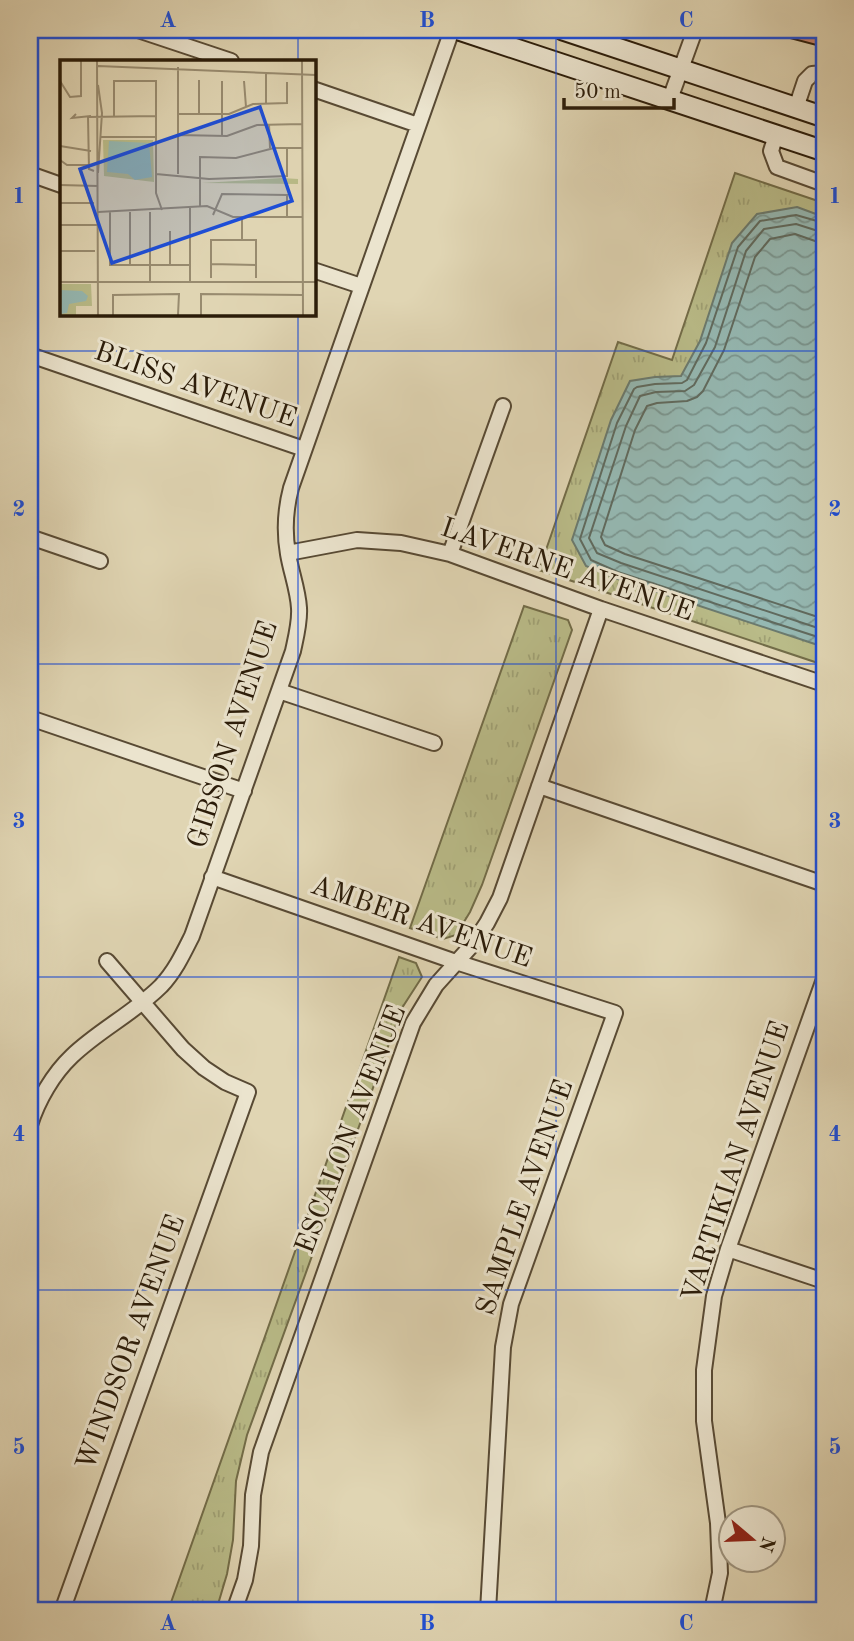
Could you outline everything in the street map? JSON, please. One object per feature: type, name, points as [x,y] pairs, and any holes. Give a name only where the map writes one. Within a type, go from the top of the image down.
[{"type":"main road","points":[[459,30],[824,151]]},
{"type":"main road","points":[[563,30],[824,117]]},
{"type":"street","points":[[138,30],[227,60]]},
{"type":"street","name":"GIBSON AVENUE","points":[[30,1125],[49,1085],[70,1057],[162,985],[179,963],[192,936],[293,651],[298,629],[300,609],[285,527],[291,488],[452,30]]},
{"type":"street","points":[[670,99],[695,30]]},
{"type":"street","points":[[796,108],[805,80],[812,74],[824,73]]},
{"type":"street","points":[[315,90],[418,125]]},
{"type":"street","points":[[776,135],[771,151],[777,167],[824,184]]},
{"type":"street","points":[[30,174],[60,185]]},
{"type":"street","points":[[315,271],[361,286]]},
{"type":"street","name":"BLISS AVENUE","points":[[30,355],[304,449]]},
{"type":"street","points":[[450,554],[503,406]]},
{"type":"street","points":[[30,537],[100,561]]},
{"type":"street","name":"LAVERNE AVENUE","points":[[288,553],[357,540],[401,543],[450,554],[601,609],[824,684]]},
{"type":"street","name":"ESCALON AVENUE","points":[[234,1611],[245,1580],[251,1546],[253,1495],[261,1452],[413,1023],[436,985],[473,944],[500,898],[601,609]]},
{"type":"street","points":[[279,691],[434,743]]},
{"type":"street","points":[[30,718],[244,791]]},
{"type":"street","points":[[539,786],[824,884]]},
{"type":"street","name":"AMBER AVENUE","points":[[212,877],[456,962],[615,1013]]},
{"type":"street","points":[[107,961],[142,1002]]},
{"type":"street","name":"VARTIKIAN AVENUE","points":[[712,1611],[720,1573],[718,1523],[704,1421],[704,1370],[713,1296],[824,979]]},
{"type":"street","name":"WINDSOR AVENUE","points":[[62,1611],[248,1092],[225,1082],[204,1068],[183,1049],[142,1002]]},
{"type":"street","name":"SAMPLE AVENUE","points":[[488,1611],[503,1347],[511,1304],[615,1013]]},
{"type":"street","points":[[728,1249],[824,1281]]},
{"type":"street","points":[[30,1608],[41,1611]]},
{"type":"green space","points":[[735,173],[824,203],[824,665],[539,570],[618,342],[672,360]]},
{"type":"green space","points":[[524,606],[568,620],[572,630],[482,885],[456,935],[443,939],[410,928]]},
{"type":"green space","points":[[399,957],[416,963],[422,977],[402,1008],[247,1435],[236,1481],[233,1540],[216,1611],[168,1611]]},
{"type":"water","points":[[797,207],[824,217],[824,647],[586,566],[572,540],[611,420],[630,381],[681,376],[700,341],[732,243],[757,214]]},
{"type":"building","points":[[776,30],[824,30],[824,47],[775,34]]}]
